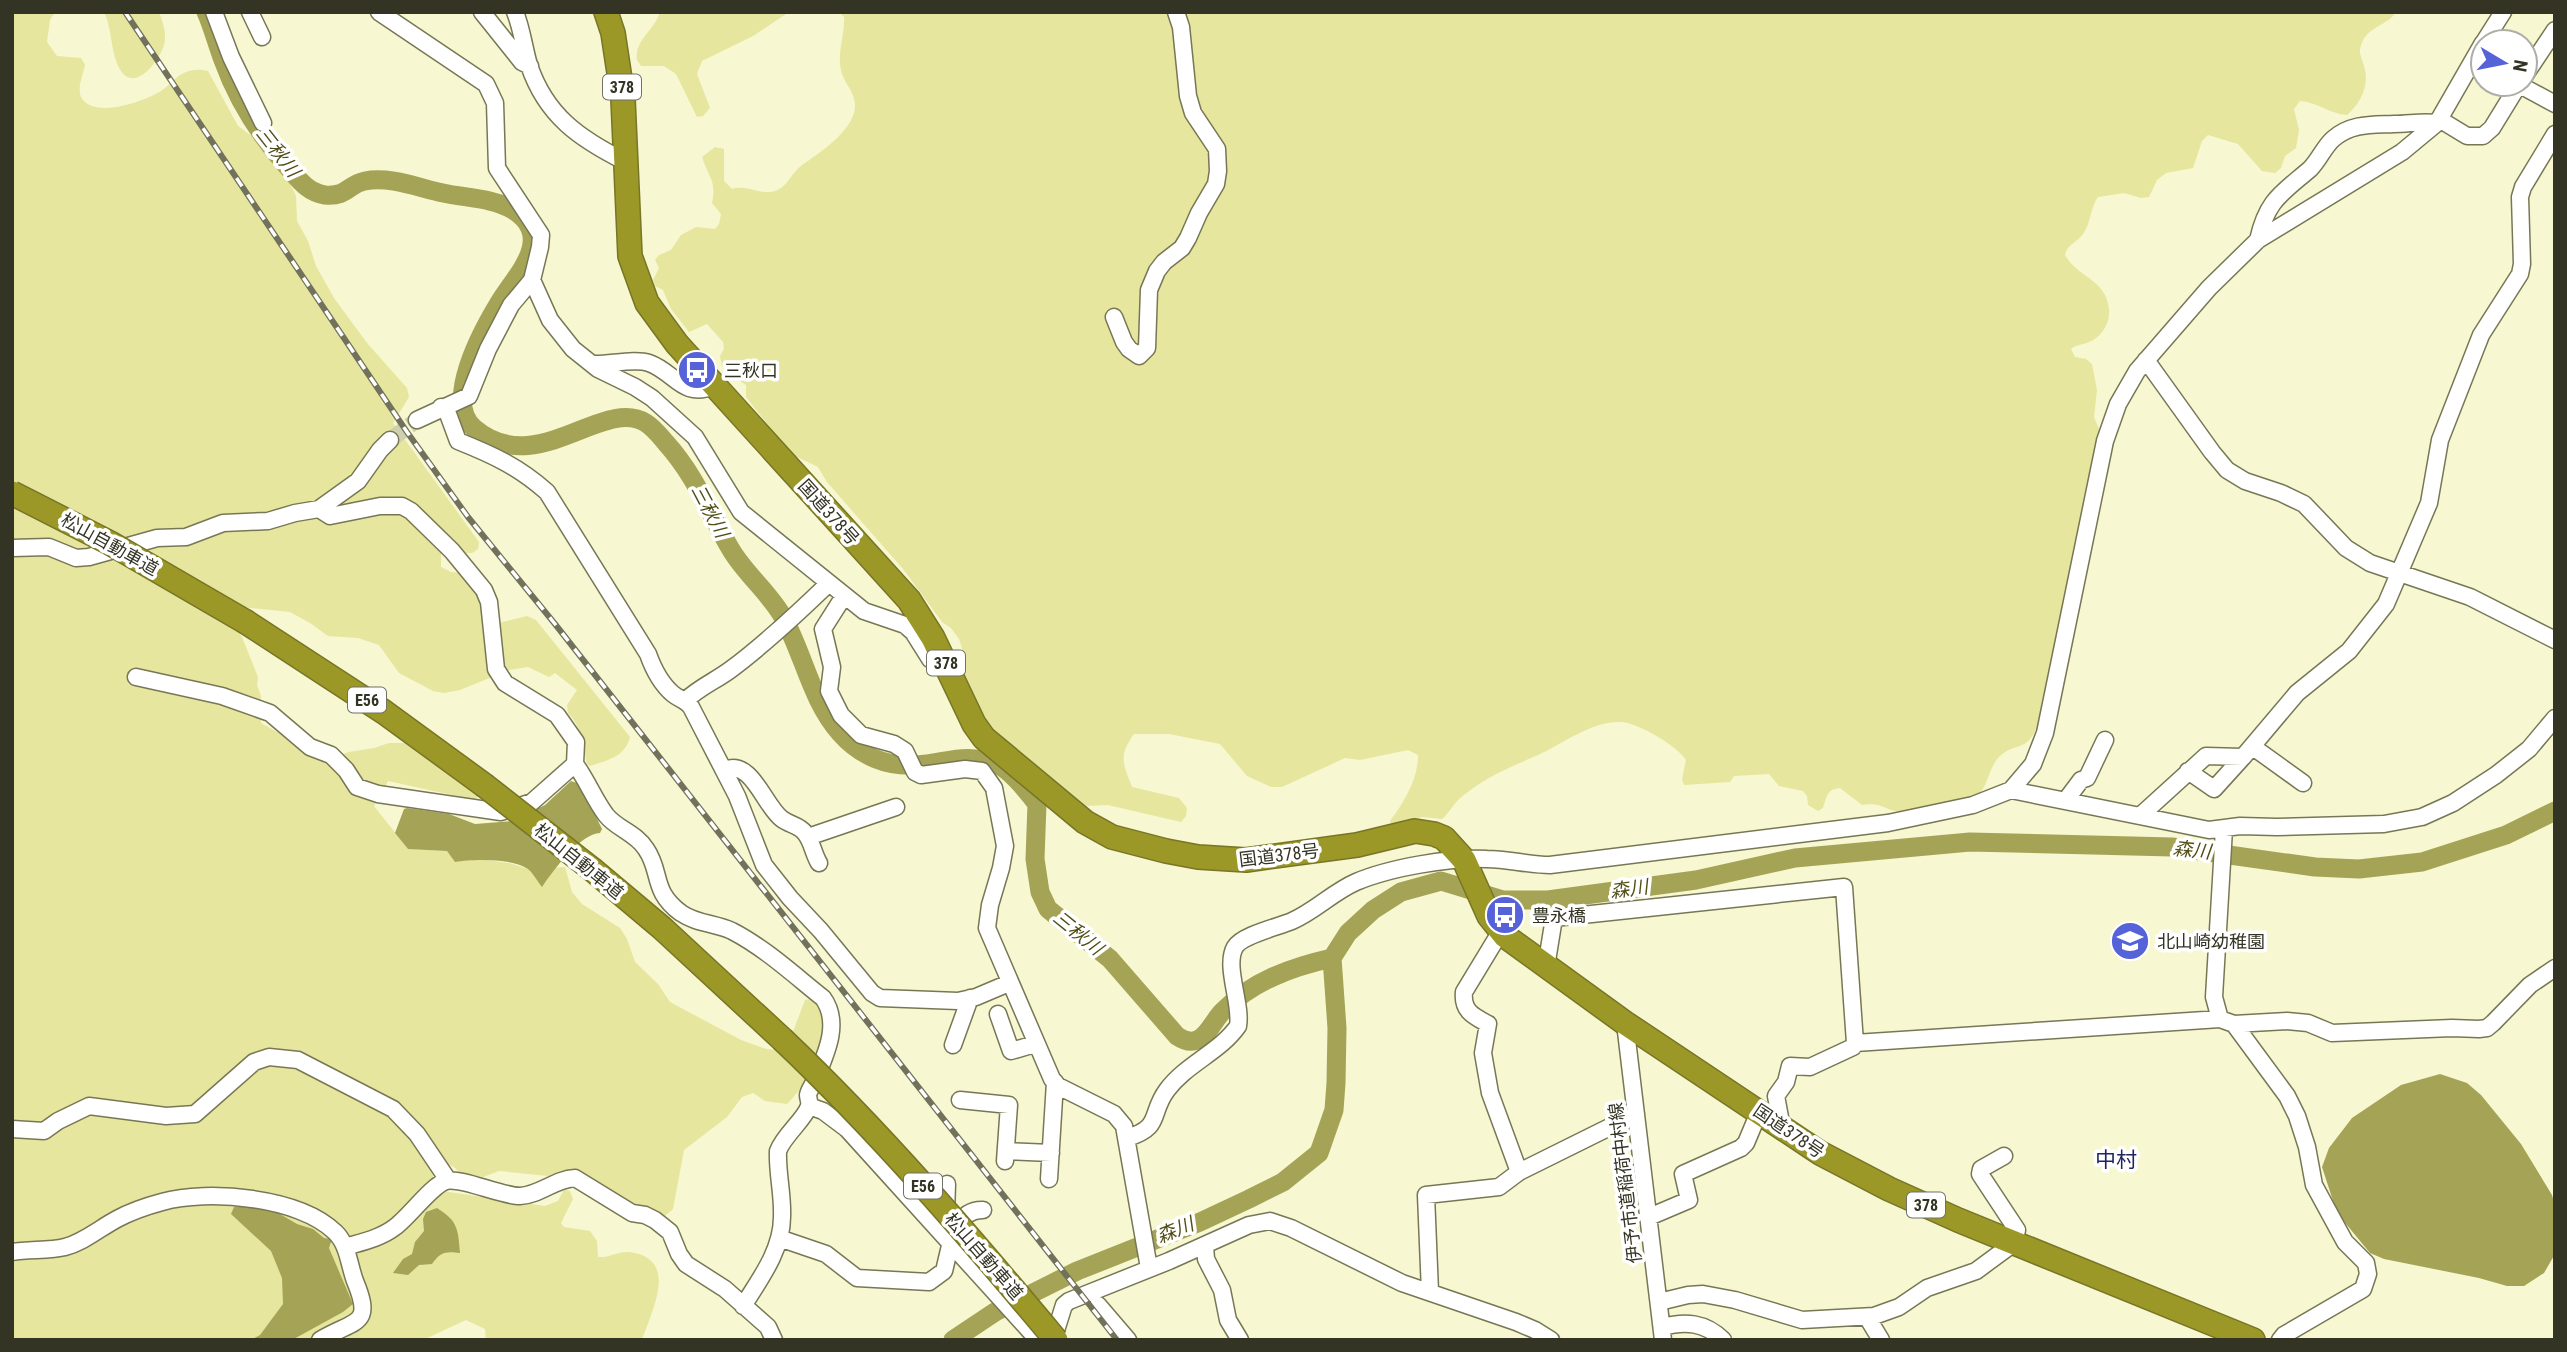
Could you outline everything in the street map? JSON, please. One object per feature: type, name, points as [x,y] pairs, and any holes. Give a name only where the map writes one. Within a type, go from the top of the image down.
[{"type":"highway","name":"国道378号","points":[[606,12],[620,76],[630,256],[637,280],[660,323],[909,600],[944,658],[974,724],[984,738],[1071,811],[1112,836],[1198,858],[1229,861],[1276,858],[1369,843],[1415,831],[1444,838],[1467,867],[1495,923],[1546,967],[1820,1153],[1889,1189],[2014,1243],[2253,1340]]},
{"type":"highway","name":"松山自動車道","points":[[12,493],[110,543],[246,622],[384,712],[593,870],[662,928],[832,1087],[973,1241],[1054,1340]]},
{"type":"street","points":[[214,12],[263,123]]},
{"type":"street","points":[[250,12],[262,37]]},
{"type":"street","points":[[379,12],[486,84],[495,103],[497,168],[541,235],[532,280],[511,305],[488,349],[474,389],[417,420]]},
{"type":"street","points":[[482,12],[522,62],[530,66]]},
{"type":"street","points":[[515,12],[530,66],[550,106],[590,144],[626,162]]},
{"type":"street","points":[[1114,317],[1129,349],[1139,356],[1144,354],[1147,348],[1149,290],[1157,271],[1182,248],[1216,184],[1219,159],[1210,136],[1193,113],[1188,96],[1181,27],[1176,12]]},
{"type":"street","points":[[2494,28],[2503,12]]},
{"type":"street","points":[[2539,54],[2555,30]]},
{"type":"street","points":[[1127,1138],[1145,1132],[1150,1127],[1166,1091],[1238,1026],[1239,1008],[1232,955],[1240,942],[1311,913],[1354,883],[1392,870],[1467,867],[1485,858],[1550,865],[1888,823],[1973,805],[2011,790],[2033,764],[2045,733],[2105,441],[2122,395],[2146,360],[2209,288],[2258,240],[2402,152],[2438,121],[2469,69]]},
{"type":"street","points":[[2539,95],[2555,104]]},
{"type":"street","points":[[2258,240],[2263,217],[2276,198],[2311,168],[2334,138],[2360,125],[2423,121],[2438,121],[2467,136],[2483,136],[2492,128],[2510,98]]},
{"type":"street","points":[[2189,771],[2214,789],[2297,694],[2355,644],[2386,604],[2429,503],[2445,422],[2481,335],[2520,274],[2520,197],[2555,134]]},
{"type":"street","points":[[532,280],[550,320],[573,349],[591,364],[635,387],[672,415],[695,437],[741,512],[844,596],[875,616],[905,625],[914,632],[930,659],[944,658]]},
{"type":"street","points":[[2146,360],[2227,470],[2245,481],[2295,499],[2356,556],[2470,597],[2555,640]]},
{"type":"street","points":[[591,364],[649,363],[688,388],[703,390],[714,386]]},
{"type":"street","points":[[455,401],[448,414],[458,441],[499,457],[548,492],[648,654],[654,669],[673,694],[686,700],[724,770],[764,865],[872,992],[880,998],[958,1001],[1009,983]]},
{"type":"street","points":[[12,548],[49,547],[76,558],[89,557],[157,538],[186,537],[223,523],[268,521],[319,509],[358,481],[390,440]]},
{"type":"street","points":[[319,509],[330,516],[380,506],[402,506],[411,511],[452,551],[484,590],[490,611],[496,669],[505,683],[557,715],[576,742],[575,764],[604,813],[614,824],[639,839],[648,851],[658,886],[666,899],[682,914],[733,932],[755,946],[823,998],[830,1007],[831,1032],[822,1062],[808,1093],[809,1106],[778,1151],[782,1219],[779,1238],[766,1269],[743,1306]]},
{"type":"street","points":[[686,700],[702,686],[728,671],[786,624],[828,584]]},
{"type":"street","points":[[844,596],[823,629],[832,667],[829,691],[841,715],[860,735],[894,744],[905,751],[915,772],[921,775],[965,769],[982,771],[994,788],[1005,846],[989,905],[987,929],[1009,983],[1024,1011],[1035,1044],[1055,1082],[1114,1114],[1124,1126],[1148,1264]]},
{"type":"street","points":[[136,677],[222,696],[270,713],[310,747],[331,755],[346,770],[357,787],[377,794],[501,812],[531,802],[575,764]]},
{"type":"street","points":[[2011,790],[2208,830],[2240,826],[2384,824],[2422,817],[2453,803],[2496,775],[2529,748],[2555,718]]},
{"type":"street","points":[[2066,800],[2081,779],[2087,778],[2105,740]]},
{"type":"street","points":[[2140,816],[2206,756],[2248,752],[2303,783]]},
{"type":"street","points":[[724,770],[735,766],[743,769],[782,819],[803,829],[819,863]]},
{"type":"street","points":[[808,837],[896,807]]},
{"type":"street","points":[[2224,829],[2214,997],[2227,1022],[2287,1096],[2307,1147],[2314,1185],[2345,1242],[2367,1264],[2368,1274],[2363,1289],[2305,1321],[2280,1340]]},
{"type":"street","points":[[1546,967],[1555,918],[1844,887],[1855,1043],[1853,1047],[1810,1067],[1790,1066],[1786,1082],[1776,1096],[1782,1128]]},
{"type":"street","points":[[1495,923],[1464,992],[1463,1001],[1468,1013],[1485,1022],[1489,1028],[1484,1037],[1483,1053],[1490,1093],[1519,1172]]},
{"type":"street","points":[[1855,1043],[2227,1022],[2308,1023],[2332,1033],[2479,1029],[2493,1023],[2530,985],[2555,968]]},
{"type":"street","points":[[953,1045],[970,998]]},
{"type":"street","points":[[998,1014],[1011,1051],[1035,1044]]},
{"type":"street","name":"伊予市道稲荷中村線","points":[[1625,1023],[1662,1333]]},
{"type":"street","points":[[12,1129],[44,1131],[89,1106],[166,1116],[195,1114],[254,1062],[281,1056],[308,1065],[393,1109],[417,1134],[448,1180]]},
{"type":"street","points":[[1049,1179],[1055,1082]]},
{"type":"street","points":[[960,1100],[1009,1105],[1006,1156],[1051,1153]]},
{"type":"street","points":[[809,1106],[823,1111],[847,1129],[1038,1340]]},
{"type":"street","points":[[1649,1217],[1689,1200],[1683,1174],[1741,1148],[1746,1143],[1759,1112]]},
{"type":"street","points":[[1430,1292],[1426,1195],[1494,1189],[1519,1172],[1636,1114]]},
{"type":"street","points":[[1659,1302],[1703,1294],[1735,1300],[1802,1320],[1867,1317],[1892,1311],[1927,1288],[1976,1271],[2014,1243],[2017,1230],[1980,1174],[1981,1169],[2004,1156]]},
{"type":"street","points":[[345,1247],[380,1236],[394,1228],[436,1186],[448,1180],[519,1196],[538,1192],[565,1178],[575,1178],[632,1213],[655,1220],[670,1232],[686,1264],[725,1289],[768,1327],[774,1340]]},
{"type":"street","points":[[947,1184],[944,1203],[950,1241]]},
{"type":"street","points":[[12,1252],[65,1247],[118,1218],[162,1202],[187,1198],[249,1197],[288,1207],[316,1219],[336,1233],[345,1247],[364,1303],[364,1312],[358,1320],[320,1340]]},
{"type":"street","points":[[779,1238],[825,1254],[858,1278],[922,1283],[935,1279],[944,1271],[950,1241],[964,1216],[983,1210]]},
{"type":"street","points":[[1054,1340],[1058,1318],[1069,1300],[1148,1264],[1205,1246],[1250,1225],[1270,1221],[1291,1228],[1384,1275],[1516,1322],[1551,1340]]},
{"type":"street","points":[[1205,1246],[1206,1259],[1222,1290],[1228,1320],[1240,1340]]},
{"type":"street","points":[[1098,1305],[1128,1340]]},
{"type":"street","points":[[1867,1317],[1881,1340]]},
{"type":"street","points":[[1662,1333],[1677,1323],[1698,1325],[1723,1340]]},
{"type":"green space","points":[[12,12],[55,12],[50,20],[47,42],[57,56],[81,58],[85,65],[80,85],[81,97],[87,104],[96,107],[107,108],[132,103],[161,91],[185,72],[208,71],[238,126],[253,137],[288,179],[296,196],[297,221],[308,241],[316,266],[334,298],[367,343],[407,388],[409,397],[393,423],[479,542],[478,549],[472,553],[462,553],[448,541],[441,551],[441,567],[462,573],[479,591],[486,620],[499,623],[527,616],[536,620],[630,737],[620,753],[590,766],[587,764],[579,730],[568,713],[567,705],[577,690],[555,673],[549,677],[528,667],[509,670],[460,690],[444,693],[433,691],[399,673],[379,645],[358,638],[328,636],[290,612],[241,607],[230,621],[242,637],[258,677],[261,723],[305,753],[325,760],[389,743],[404,743],[429,756],[480,793],[475,800],[388,781],[374,806],[408,849],[447,851],[455,861],[477,859],[509,863],[528,869],[565,867],[572,892],[582,904],[620,928],[635,962],[658,984],[670,1002],[741,1040],[766,1049],[778,1050],[794,1029],[805,1000],[811,999],[823,1014],[827,1023],[825,1041],[812,1071],[799,1090],[787,1104],[765,1101],[753,1093],[742,1097],[727,1117],[684,1150],[673,1209],[665,1216],[643,1211],[618,1200],[577,1170],[561,1171],[548,1176],[499,1171],[483,1177],[462,1175],[454,1167],[438,1160],[432,1163],[433,1177],[442,1191],[545,1206],[558,1201],[564,1190],[570,1191],[573,1199],[561,1223],[564,1227],[590,1231],[597,1241],[598,1257],[629,1252],[645,1256],[654,1264],[658,1275],[656,1301],[642,1340],[486,1340],[485,1329],[466,1320],[423,1340],[12,1340]]},
{"type":"green space","points":[[104,12],[159,12],[165,41],[158,58],[147,72],[133,78],[127,77],[121,71]]},
{"type":"green space","points":[[660,12],[789,12],[753,36],[702,61],[697,74],[710,108],[703,116],[697,117],[676,74],[664,66],[641,66],[637,60],[639,47]]},
{"type":"green space","points":[[839,12],[2396,12],[2368,34],[2361,45],[2360,53],[2366,80],[2356,105],[2347,115],[2300,101],[2294,109],[2299,130],[2296,148],[2285,156],[2281,168],[2275,173],[2262,171],[2238,144],[2208,135],[2202,141],[2193,168],[2166,173],[2157,180],[2149,197],[2141,198],[2124,193],[2098,197],[2086,230],[2066,251],[2065,255],[2070,263],[2103,291],[2109,309],[2108,322],[2099,335],[2090,342],[2071,349],[2075,357],[2086,359],[2092,364],[2097,390],[2094,417],[2100,431],[2037,726],[2029,740],[1999,757],[1977,796],[1901,812],[1879,805],[1862,805],[1840,788],[1830,792],[1823,808],[1818,811],[1808,805],[1803,791],[1779,786],[1769,774],[1734,776],[1730,782],[1684,785],[1682,779],[1686,760],[1681,754],[1657,736],[1638,727],[1611,722],[1579,733],[1488,779],[1459,799],[1442,819],[1422,817],[1391,825],[1390,821],[1405,798],[1416,773],[1418,755],[1408,750],[1360,760],[1345,758],[1282,787],[1271,787],[1247,776],[1220,744],[1169,734],[1134,734],[1124,754],[1126,772],[1132,787],[1179,798],[1187,808],[1186,816],[1181,822],[1108,805],[1086,806],[1073,801],[989,731],[966,686],[961,669],[962,648],[951,628],[942,622],[903,569],[827,482],[818,467],[791,454],[746,397],[746,385],[740,381],[732,381],[722,366],[720,356],[724,349],[723,342],[707,324],[689,332],[671,309],[663,290],[655,286],[653,280],[659,268],[655,260],[659,255],[671,250],[681,235],[696,227],[715,229],[719,224],[721,214],[712,203],[713,184],[702,157],[715,147],[724,149],[724,181],[732,189],[775,191],[837,138],[852,119],[854,99],[841,70],[844,17]]},
{"type":"shaded area","points":[[571,781],[580,784],[602,829],[600,833],[584,839],[576,846],[542,887],[530,871],[521,865],[492,860],[455,862],[447,851],[408,849],[395,833],[404,809],[407,808],[449,814],[475,824],[512,821],[545,805]]},
{"type":"shaded area","points":[[2440,1074],[2467,1083],[2481,1095],[2521,1144],[2552,1195],[2555,1205],[2555,1254],[2544,1273],[2524,1286],[2507,1286],[2384,1259],[2370,1253],[2337,1213],[2322,1167],[2329,1148],[2352,1118],[2401,1085]]},
{"type":"shaded area","points":[[249,1206],[273,1210],[297,1224],[313,1229],[324,1238],[332,1239],[329,1248],[353,1304],[292,1340],[251,1340],[260,1335],[283,1304],[282,1278],[271,1251],[231,1214],[234,1207]]},
{"type":"shaded area","points":[[437,1208],[456,1226],[460,1253],[444,1253],[432,1264],[419,1265],[408,1275],[393,1273],[403,1259],[412,1254],[415,1242],[424,1231],[423,1219],[426,1212]]},
{"type":"waterway","name":"三秋川","points":[[206,12],[229,74],[250,116],[276,153],[307,188],[333,195],[365,181],[394,181],[497,203],[513,210],[526,221],[532,245],[528,257],[499,303],[468,366],[462,401],[465,416],[474,428],[497,442],[521,446],[544,443],[610,420],[629,418],[652,427],[685,468],[736,557],[783,617],[815,692],[840,733],[865,754],[885,762],[917,765],[975,759],[996,764],[1013,776],[1037,804],[1035,859],[1040,892],[1048,909],[1110,959],[1177,1036],[1187,1041],[1197,1040],[1234,1001],[1259,984],[1302,966],[1332,958]]},
{"type":"waterway","name":"森川","points":[[953,1340],[995,1312],[1077,1271],[1200,1222],[1283,1182],[1319,1153],[1334,1110],[1336,1083],[1337,1028],[1332,958],[1348,933],[1373,910],[1401,892],[1441,881],[1503,900],[1548,900],[1696,880],[1795,858],[1970,842],[2172,847],[2315,867],[2359,869],[2422,862],[2506,835],[2555,811]]},
{"type":"tunnel","points":[[390,440],[417,420]]},
{"type":"railway","points":[[125,12],[407,432],[468,517],[1117,1340]]},
{"type":"place","name":"三秋口","points":[[697,370]]},
{"type":"place","name":"豊永橋","points":[[1505,915]]},
{"type":"place","name":"北山崎幼稚園","points":[[2130,941]]},
{"type":"district","name":"中村","points":[[2116,1160]]}]
